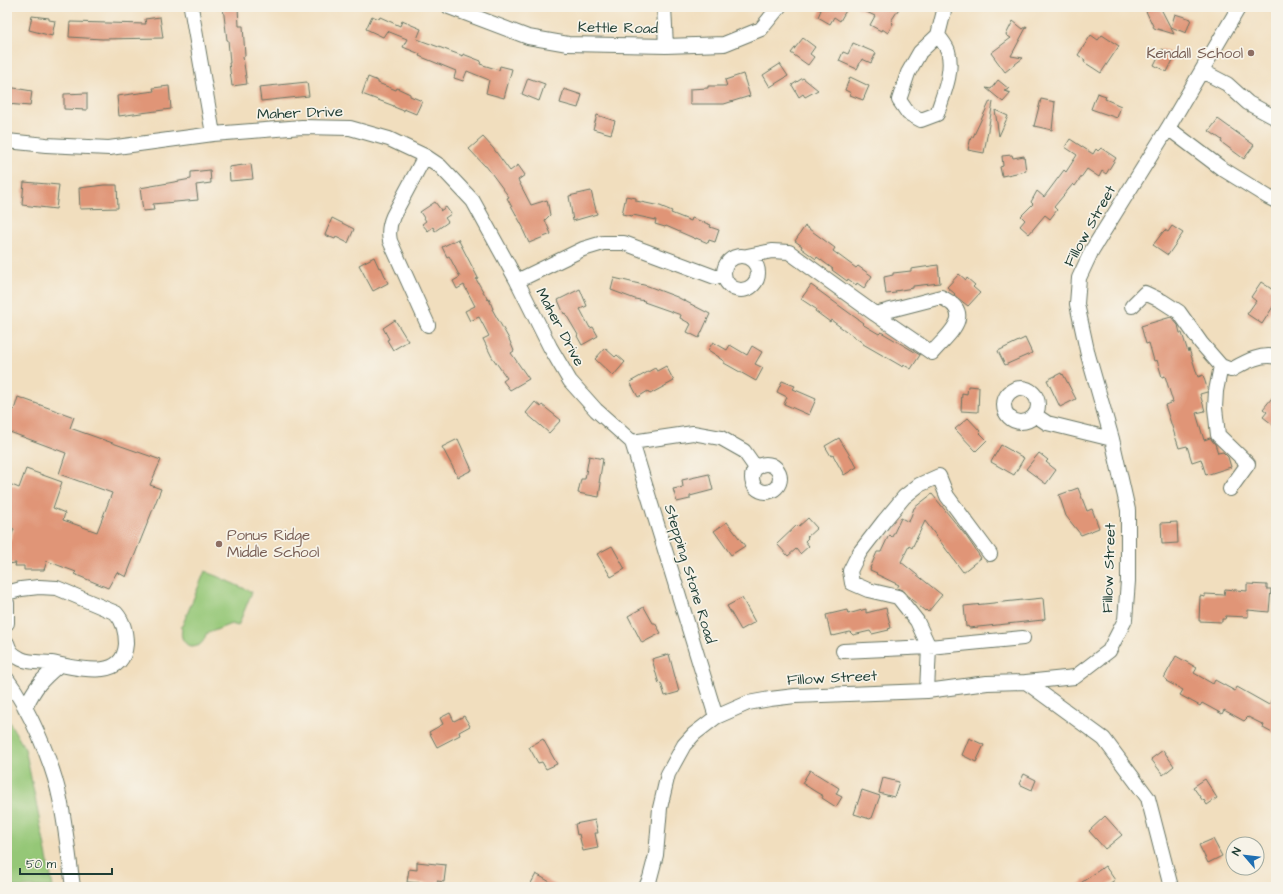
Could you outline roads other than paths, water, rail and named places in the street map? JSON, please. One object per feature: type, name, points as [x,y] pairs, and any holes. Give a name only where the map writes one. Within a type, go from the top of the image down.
[{"type":"street","points":[[190,7],[213,134]]},
{"type":"street","points":[[664,7],[666,46]]},
{"type":"street","name":"Kettle Road","points":[[458,9],[528,37],[568,44],[666,46],[724,44],[761,29],[779,7]]},
{"type":"street","points":[[938,35],[948,50],[950,67],[937,114],[921,120],[908,114],[899,100],[908,73],[920,52],[938,35],[945,7]]},
{"type":"street","name":"Fillow Street","points":[[646,887],[656,855],[660,808],[668,774],[684,745],[694,734],[716,717],[748,704],[794,696],[927,691],[987,683],[1026,682],[1075,677],[1109,651],[1125,620],[1128,581],[1128,510],[1112,439],[1088,355],[1077,304],[1079,278],[1092,250],[1168,128],[1238,7]]},
{"type":"street","points":[[1202,70],[1227,84],[1248,103],[1276,118]]},
{"type":"street","name":"Maher Drive","points":[[7,141],[46,145],[109,148],[213,134],[302,127],[350,128],[389,139],[425,156],[440,166],[473,201],[550,347],[570,381],[596,410],[632,442]]},
{"type":"street","points":[[1168,128],[1221,168],[1268,197],[1276,200]]},
{"type":"street","points":[[425,156],[393,216],[389,233],[390,241],[428,325]]},
{"type":"street","points":[[516,281],[583,249],[603,243],[624,244],[714,277],[724,276]]},
{"type":"street","points":[[747,256],[756,264],[758,276],[752,286],[741,290],[735,289],[730,286],[724,276],[724,269],[727,262],[733,257],[772,251],[789,252],[875,314],[932,353],[959,320],[958,312],[955,307],[941,297],[875,314]]},
{"type":"street","points":[[1132,306],[1145,293],[1162,301],[1179,312],[1201,343],[1221,366],[1231,370],[1247,361],[1268,355],[1276,357]]},
{"type":"street","points":[[1221,366],[1216,391],[1215,408],[1218,435],[1248,464],[1230,489]]},
{"type":"street","points":[[1035,415],[1047,423],[1112,439]]},
{"type":"street","points":[[632,442],[693,434],[721,438],[744,451],[756,468]]},
{"type":"street","name":"Stepping Stone Road","points":[[632,442],[716,717]]},
{"type":"street","points":[[927,691],[929,647],[917,622],[898,597],[868,590],[852,583],[850,571],[860,552],[904,497],[919,485],[939,476],[947,496],[990,554]]},
{"type":"street","points":[[7,593],[21,589],[39,587],[57,588],[116,613],[122,620],[126,635],[125,649],[120,661],[110,668],[96,671],[22,660],[10,652],[7,643]]},
{"type":"street","points":[[7,603],[7,623]]},
{"type":"street","points":[[843,651],[929,647],[1023,638]]},
{"type":"street","points":[[25,708],[33,692],[43,678],[58,665]]},
{"type":"street","points":[[7,679],[25,708],[48,759],[60,798],[73,887]]},
{"type":"street","points":[[1026,682],[1104,739],[1148,798],[1171,887]]},
{"type":"place","name":"Kendall School","points":[[1251,53]]},
{"type":"place","name":"Ponus Ridge Middle School","points":[[219,544]]}]
